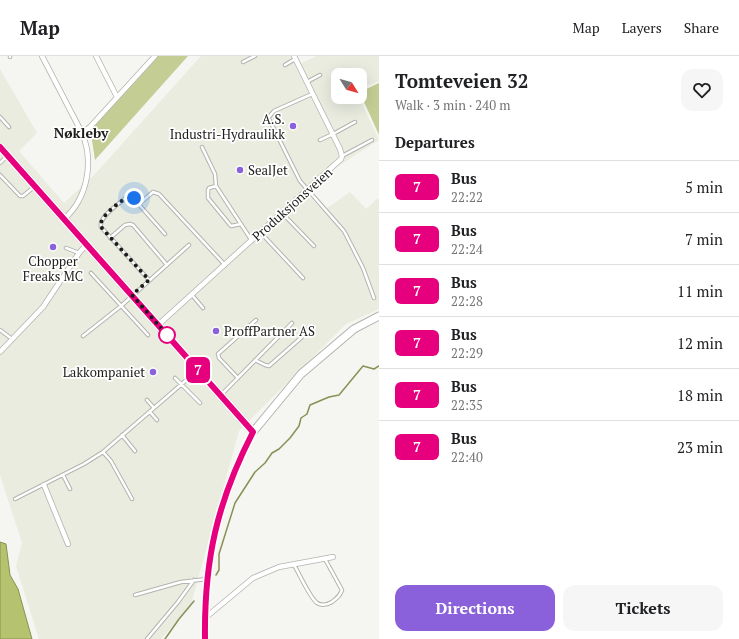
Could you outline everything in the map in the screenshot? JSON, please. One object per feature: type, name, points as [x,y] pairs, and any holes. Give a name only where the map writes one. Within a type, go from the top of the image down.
[{"type":"street","points":[[42,56],[82,132],[87,146],[88,154],[86,180],[83,192],[76,207],[64,219]]},
{"type":"street","points":[[96,56],[117,97]]},
{"type":"street","points":[[82,132],[90,127],[156,56]]},
{"type":"street","name":"Produksjonsveien","points":[[158,325],[337,164],[342,156],[333,134],[295,58]]},
{"type":"street","points":[[0,147],[253,432]]},
{"type":"street","points":[[0,352],[42,307],[79,253],[87,244]]},
{"type":"street","points":[[205,639],[207,579],[213,539],[222,504],[234,470],[253,432],[301,374],[354,329],[379,316]]},
{"type":"street","points":[[44,484],[68,544]]},
{"type":"street","points":[[205,618],[253,578],[279,567],[333,557]]},
{"type":"lane","points":[[242,62],[255,56]]},
{"type":"lane","points":[[285,65],[295,58]]},
{"type":"lane","points":[[307,82],[320,75]]},
{"type":"lane","points":[[312,94],[274,111],[269,119],[300,181],[344,231],[363,268],[374,298]]},
{"type":"lane","points":[[0,117],[9,127]]},
{"type":"lane","points":[[320,140],[355,122]]},
{"type":"lane","points":[[342,156],[372,140]]},
{"type":"lane","points":[[202,147],[215,174],[216,186],[252,241]]},
{"type":"lane","points":[[0,163],[7,156]]},
{"type":"lane","points":[[0,175],[20,196],[23,196],[35,186]]},
{"type":"lane","points":[[216,186],[209,188],[208,198],[231,226],[241,224]]},
{"type":"lane","points":[[139,204],[153,192],[159,194],[225,266]]},
{"type":"lane","points":[[149,280],[110,238],[101,227],[100,222],[127,197],[132,197],[166,234]]},
{"type":"lane","points":[[282,214],[314,246]]},
{"type":"lane","points":[[110,238],[125,225],[133,225],[167,265]]},
{"type":"lane","points":[[261,233],[303,278]]},
{"type":"lane","points":[[83,336],[121,306],[189,245]]},
{"type":"lane","points":[[66,248],[75,250],[79,253]]},
{"type":"lane","points":[[91,273],[148,335]]},
{"type":"lane","points":[[192,295],[203,308]]},
{"type":"lane","points":[[238,378],[219,358],[218,354],[256,320]]},
{"type":"lane","points":[[220,395],[292,323]]},
{"type":"lane","points":[[0,330],[12,339]]},
{"type":"lane","points":[[256,360],[269,366],[302,337]]},
{"type":"lane","points":[[15,499],[84,464],[103,452],[198,370]]},
{"type":"lane","points":[[175,378],[200,403]]},
{"type":"lane","points":[[147,400],[154,408]]},
{"type":"lane","points":[[150,412],[157,420]]},
{"type":"lane","points":[[122,436],[135,451]]},
{"type":"lane","points":[[103,452],[111,462],[132,499]]},
{"type":"lane","points":[[63,475],[70,489]]},
{"type":"lane","points":[[294,564],[314,600],[320,604],[325,604],[339,596],[342,590],[325,558]]},
{"type":"lane","points":[[135,595],[194,580],[207,579]]},
{"type":"lane","points":[[147,639],[194,580]]},
{"type":"shaded area","points":[[155,56],[188,56],[95,160],[90,127]]},
{"type":"shaded area","points":[[201,56],[291,56],[296,66],[317,56],[379,56],[379,81],[367,86],[367,68],[331,68],[331,104],[362,104],[379,140],[302,189],[323,211],[350,192],[366,209],[378,198],[379,199],[379,309],[346,324],[239,431],[190,608],[161,639],[39,639],[16,566],[22,543],[0,475],[0,69],[37,133],[19,151],[64,203],[95,174]]},
{"type":"shaded area","points":[[379,83],[379,135],[365,104],[367,104],[367,89]]},
{"type":"shaded area","points":[[0,542],[6,544],[10,575],[18,589],[32,639],[0,639]]},
{"type":"waterway","points":[[216,575],[219,570],[219,554],[235,503],[255,472],[265,463],[272,453],[279,449],[290,438],[299,426],[301,418],[307,414],[310,405],[329,397],[339,395],[363,366],[374,369],[379,366]]},
{"type":"waterway","points":[[165,639],[194,601]]},
{"type":"bus line","name":"7","points":[[0,147],[253,432],[228,486],[213,539],[207,579],[205,639]]},
{"type":"place","name":"A.S. Industri-Hydraulikk","points":[[293,126]]},
{"type":"place","name":"SealJet","points":[[240,170]]},
{"type":"place","name":"Chopper Freaks MC","points":[[53,247]]},
{"type":"place","name":"ProffPartner AS","points":[[216,331]]},
{"type":"place","name":"Lakkompaniet","points":[[153,372]]},
{"type":"district","name":"Nøkleby","points":[[81,133]]},
{"type":"route","points":[[134,198],[130,196],[127,197],[103,218],[100,225],[149,280],[132,295],[168,336],[167,335]]}]
